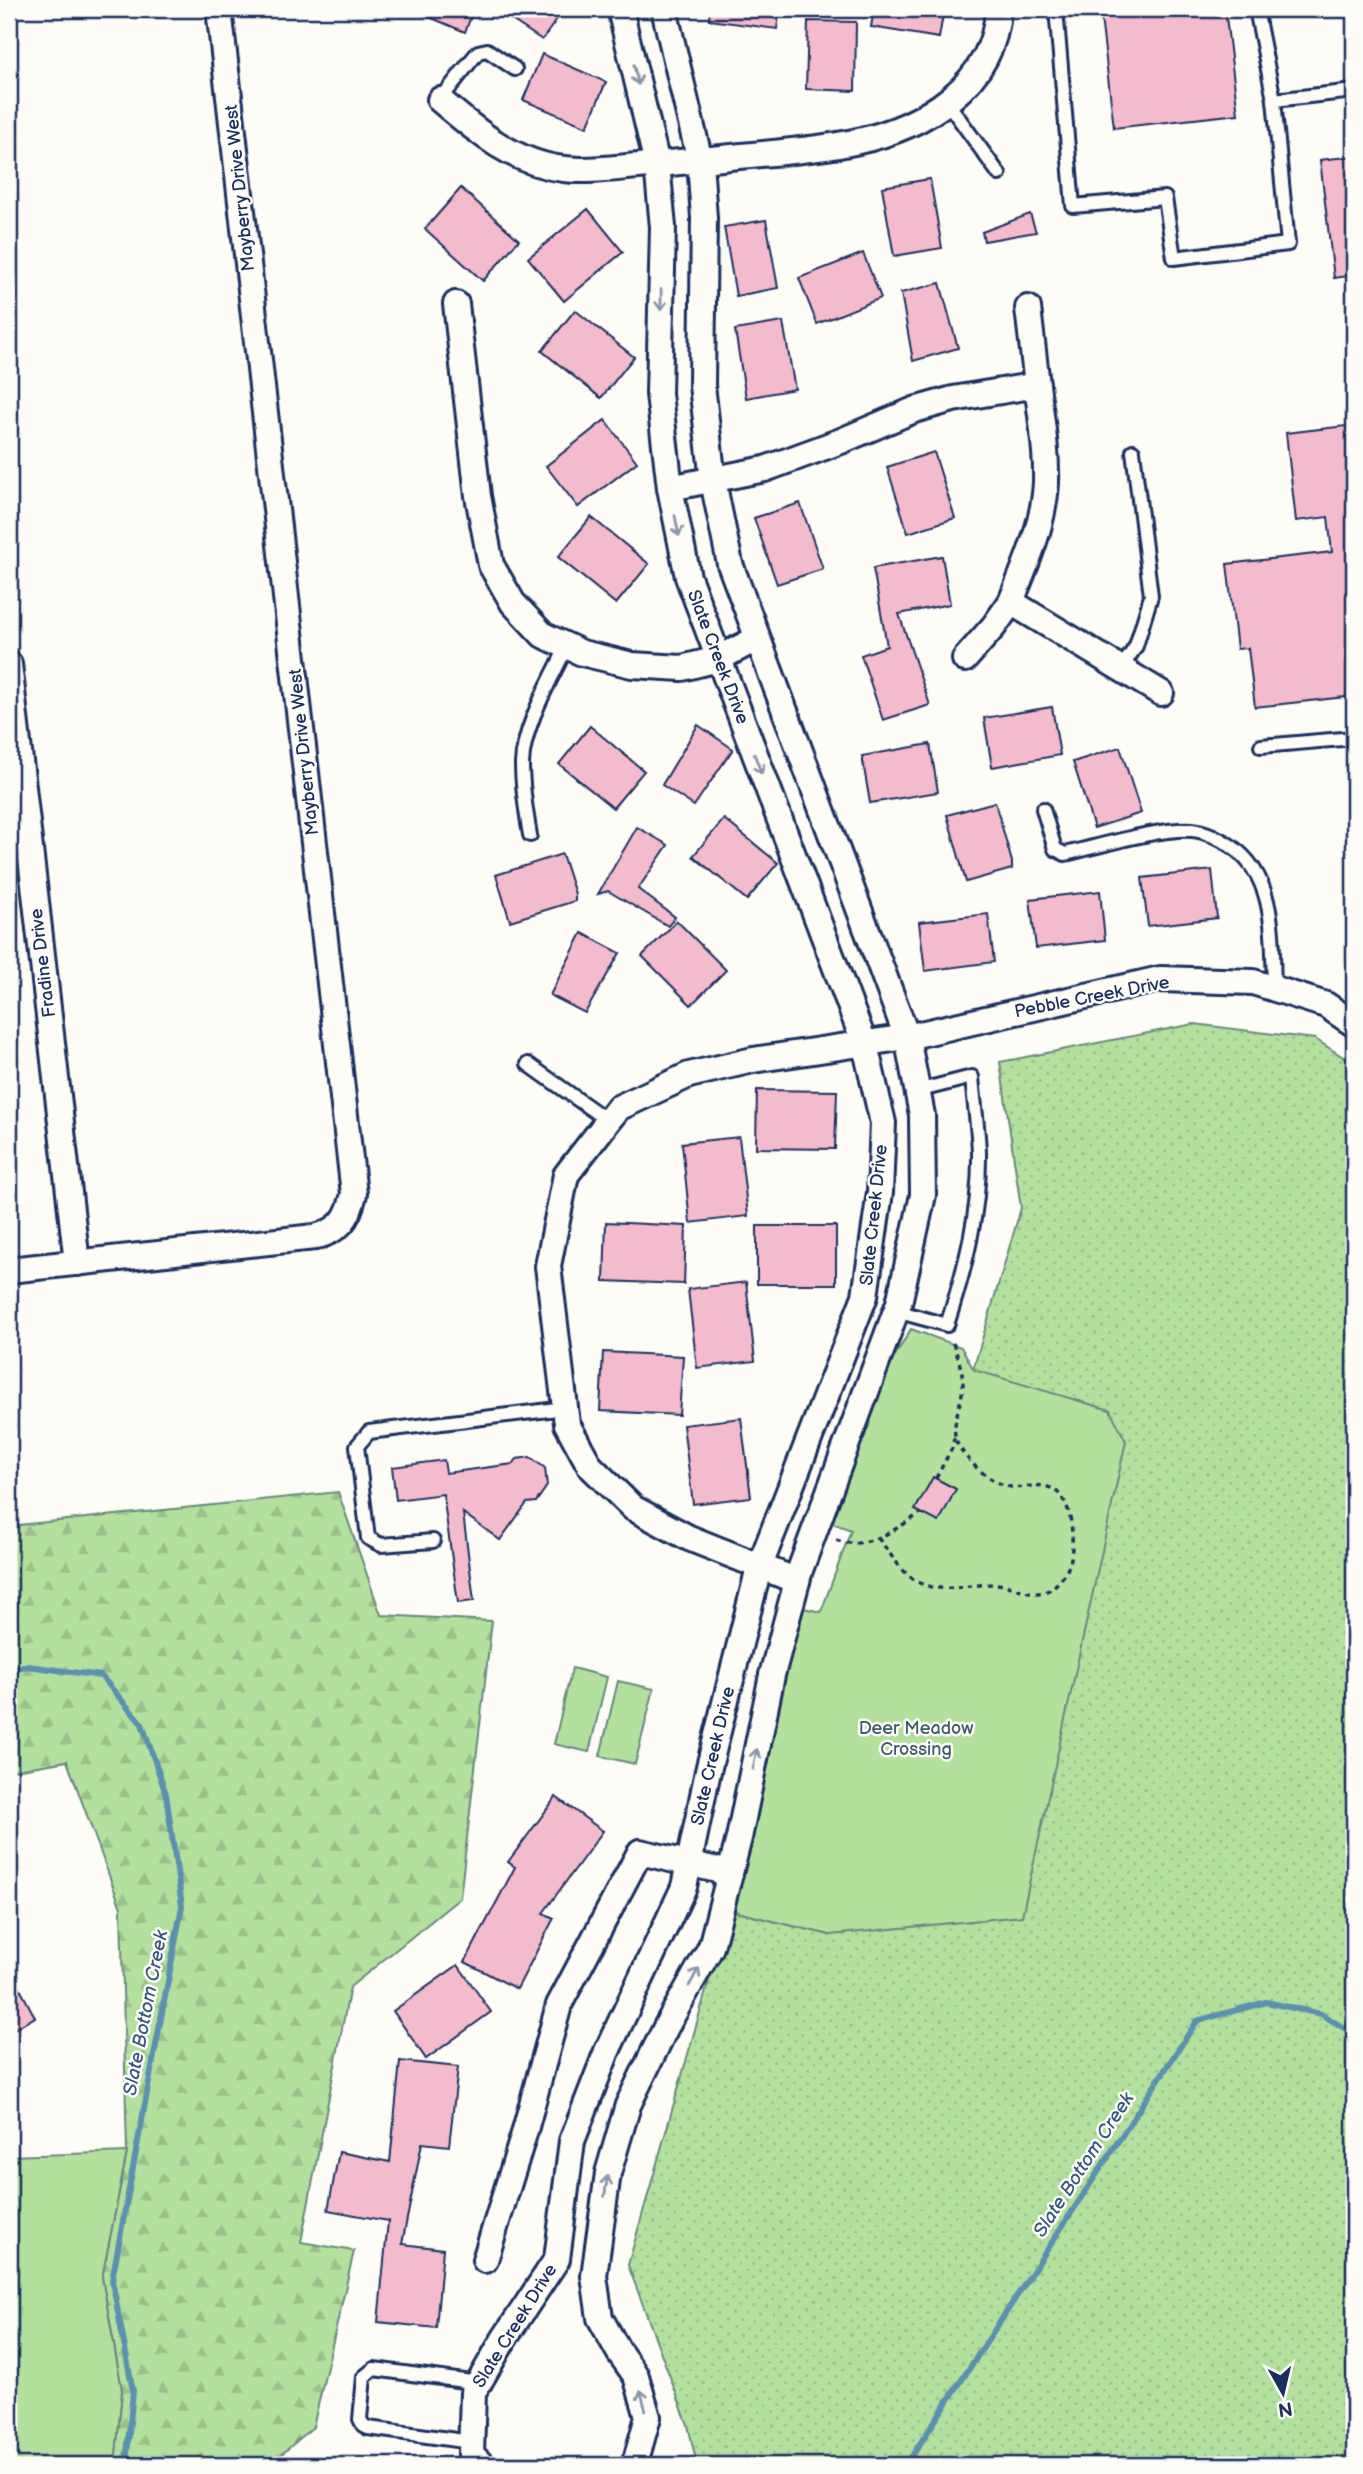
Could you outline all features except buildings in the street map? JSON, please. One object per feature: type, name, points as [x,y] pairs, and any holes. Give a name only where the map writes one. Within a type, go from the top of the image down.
[{"type":"street","name":"Mayberry Drive West","points":[[9,1270],[315,1237],[329,1233],[343,1223],[351,1211],[354,1194],[219,9]]},
{"type":"street","name":"Slate Creek Drive","points":[[482,2465],[471,2454],[473,2393],[504,2339],[557,2259],[572,2141],[607,2051],[684,1887],[708,1771],[759,1567],[864,1297],[880,1192],[883,1123],[865,1045],[688,577],[670,488],[659,394],[663,227],[657,164],[620,9]]},
{"type":"street","name":"Slate Creek Drive","points":[[632,2465],[636,2460],[648,2417],[636,2376],[619,2353],[600,2318],[594,2276],[608,2174],[628,2105],[667,2025],[711,1947],[730,1873],[772,1675],[797,1581],[896,1311],[923,1195],[922,1115],[907,1037],[730,564],[713,481],[702,385],[705,218],[700,161],[664,9]]},
{"type":"street","points":[[440,100],[472,128],[501,147],[532,162],[563,169],[596,170],[700,161],[853,143],[922,119],[968,83],[986,58],[997,28],[998,9]]},
{"type":"street","points":[[456,304],[478,496],[491,565],[513,603],[543,635],[582,653],[632,665],[682,668],[718,659],[757,639]]},
{"type":"street","points":[[965,659],[1011,602],[1042,514],[1046,458],[1028,308]]},
{"type":"street","points":[[670,488],[765,469],[914,410],[953,399],[1037,385]]},
{"type":"street","points":[[1011,602],[1161,693]]},
{"type":"street","name":"Fradine Drive","points":[[9,664],[77,1263]]},
{"type":"street","name":"Pebble Creek Drive","points":[[797,1581],[689,1538],[633,1508],[590,1466],[567,1424],[548,1266],[566,1175],[618,1108],[690,1075],[753,1060],[907,1037],[1160,979],[1253,982],[1326,1005],[1354,1024]]},
{"type":"street","points":[[485,2260],[524,2134],[559,2005],[640,1852],[730,1873]]},
{"type":"lane","points":[[1056,9],[1073,206],[1165,198],[1174,258],[1288,244],[1274,100],[1256,9]]},
{"type":"lane","points":[[440,100],[478,52],[487,50],[515,69]]},
{"type":"lane","points":[[1274,100],[1354,91]]},
{"type":"lane","points":[[947,102],[999,174]]},
{"type":"lane","points":[[1121,668],[1136,646],[1151,596],[1133,451]]},
{"type":"lane","points":[[530,835],[523,779],[524,749],[543,696],[567,646]]},
{"type":"lane","points":[[1261,746],[1354,738]]},
{"type":"lane","points":[[1043,809],[1055,849],[1065,854],[1164,832],[1194,830],[1222,839],[1244,855],[1259,877],[1268,902],[1274,989]]},
{"type":"lane","points":[[528,1064],[608,1121]]},
{"type":"lane","points":[[896,1311],[947,1325],[962,1279],[975,1220],[979,1152],[972,1077],[917,1091]]},
{"type":"lane","points":[[433,1541],[381,1545],[368,1538],[357,1446],[369,1432],[565,1408]]},
{"type":"lane","points":[[471,2442],[368,2428],[363,2425],[360,2419],[364,2377],[374,2369],[479,2383]]},
{"type":"path","points":[[936,1478],[952,1448],[962,1398],[963,1380],[947,1325]]},
{"type":"path","points":[[878,1538],[905,1573],[919,1583],[935,1588],[1004,1583],[1023,1592],[1036,1594],[1057,1585],[1071,1561],[1071,1528],[1065,1501],[1057,1490],[1046,1486],[1013,1488],[1000,1484],[977,1467],[958,1444],[955,1436]]},
{"type":"path","points":[[814,1533],[846,1544],[878,1538],[921,1513]]},
{"type":"green space","points":[[1194,1024],[1315,1039],[1354,1064],[1354,2465],[697,2465],[688,2425],[628,2265],[729,1910],[830,1935],[1110,1410],[973,1370],[1021,1208],[1000,1062]]},
{"type":"green space","name":"Deer Meadow Crossing","points":[[911,1329],[961,1347],[974,1370],[1110,1410],[1126,1441],[1022,1916],[830,1935],[729,1910],[799,1607],[821,1612],[851,1530],[827,1521],[874,1391]]},
{"type":"green space","points":[[338,1492],[381,1615],[492,1621],[460,1898],[350,1987],[301,2242],[354,2251],[313,2427],[269,2465],[115,2465],[122,2390],[102,2278],[127,2152],[121,1908],[67,1761],[9,1771],[9,1526]]},
{"type":"green space","points":[[572,1668],[607,1677],[589,1752],[554,1744]]},
{"type":"green space","points":[[618,1681],[654,1689],[635,1764],[600,1756]]},
{"type":"green space","points":[[127,2152],[102,2278],[122,2390],[115,2465],[9,2465],[9,2156]]},
{"type":"waterway","name":"Slate Bottom Creek","points":[[9,1669],[28,1666],[101,1676],[142,1724],[166,1794],[182,1906],[112,2280],[133,2391],[126,2465]]},
{"type":"waterway","name":"Slate Bottom Creek","points":[[906,2465],[1197,2021],[1266,2002],[1321,2014],[1354,2034]]}]
